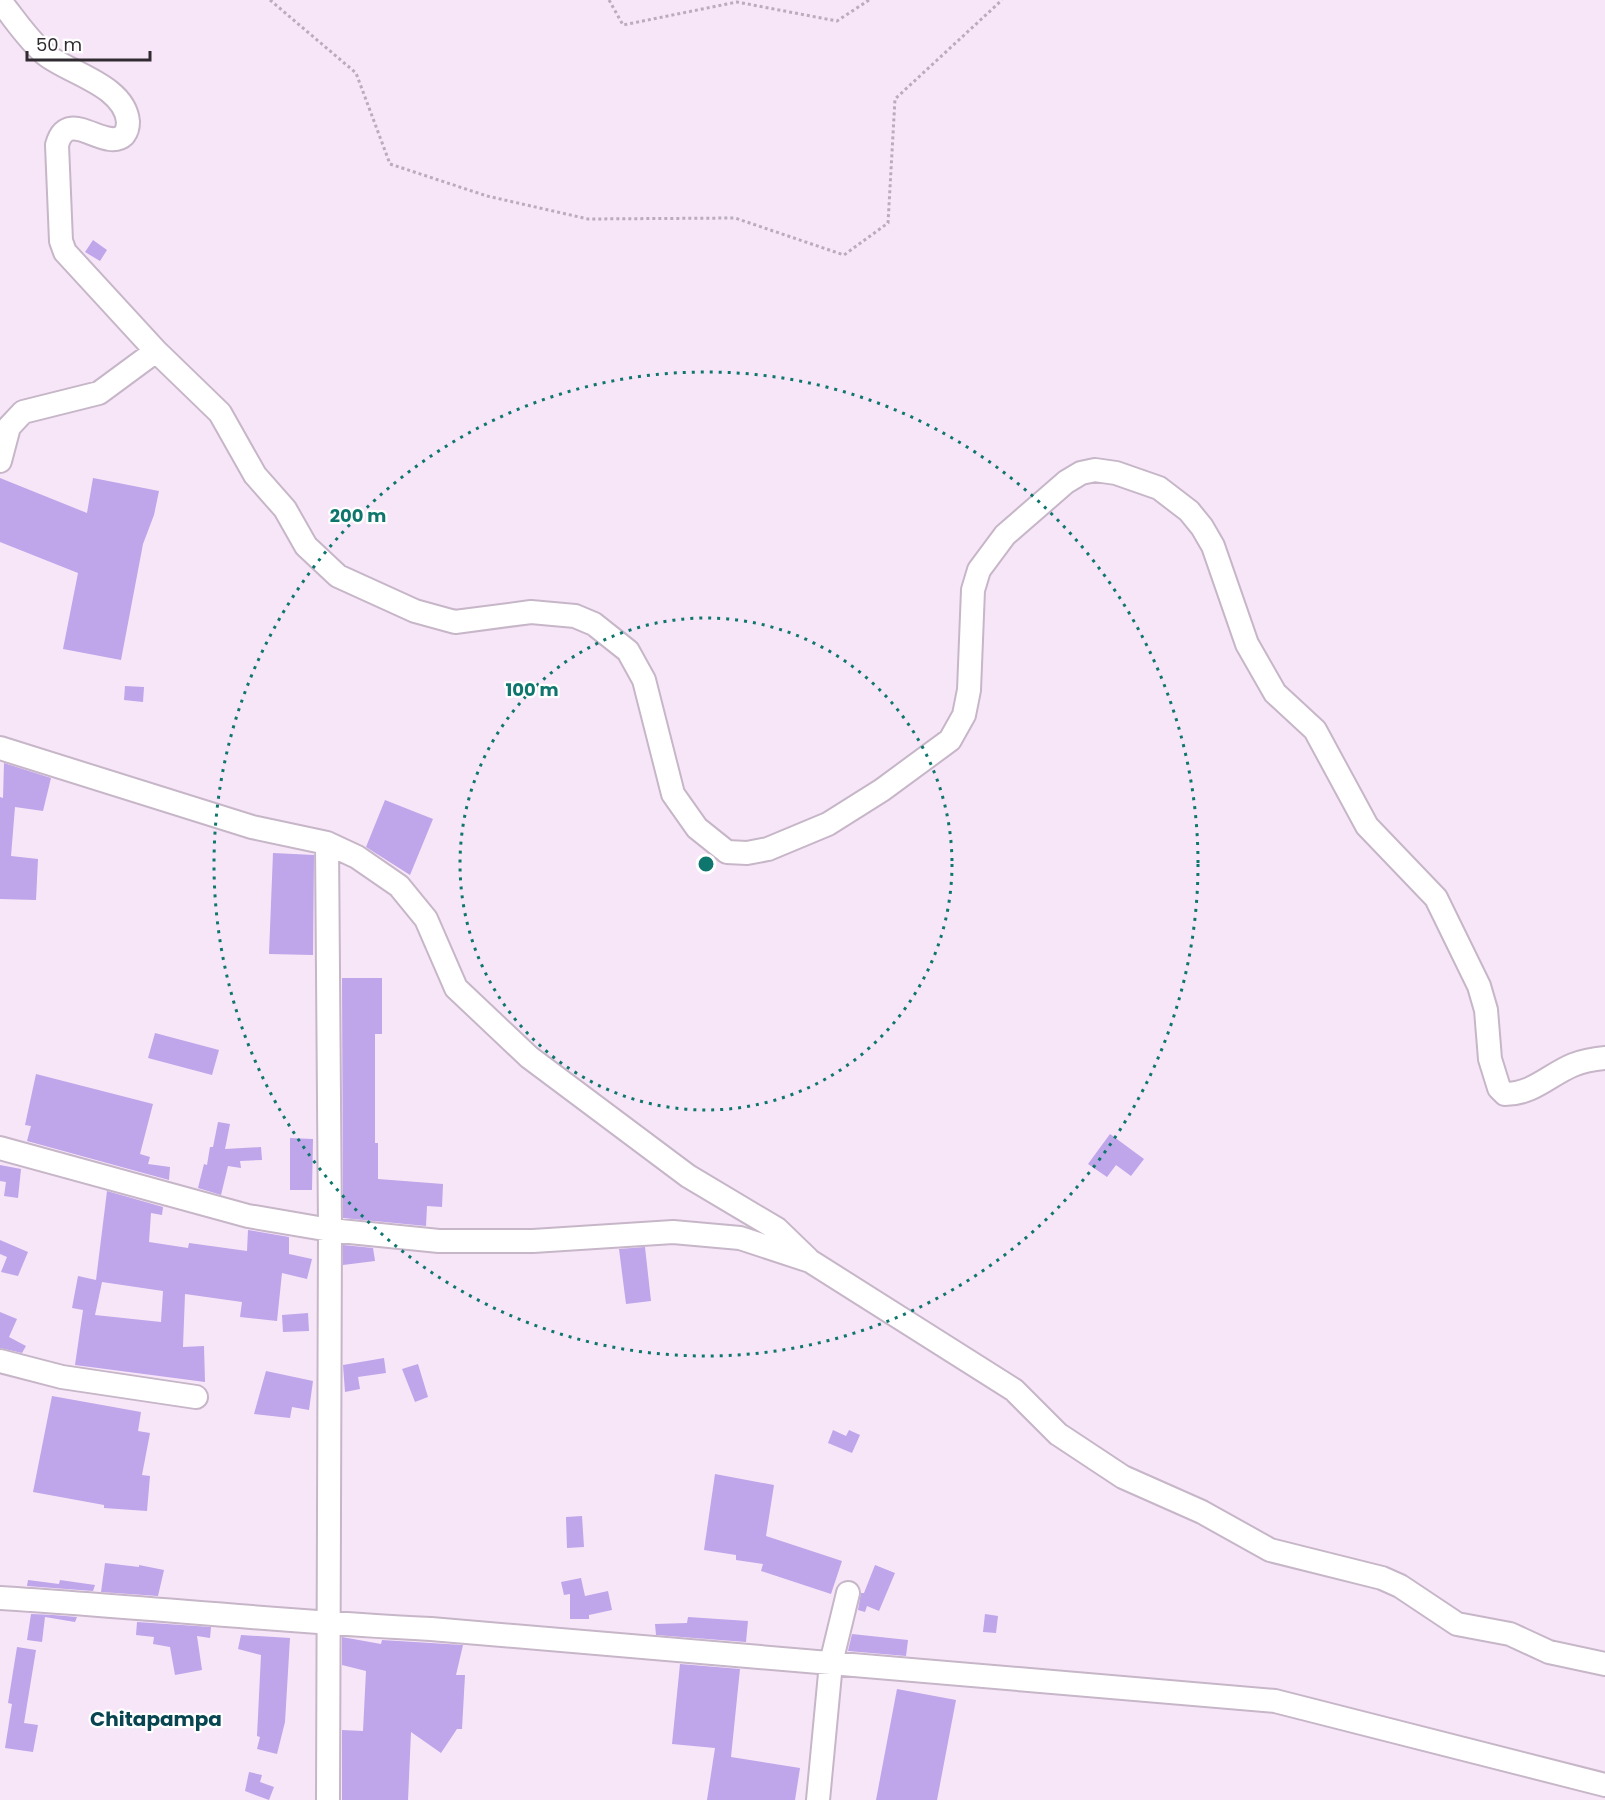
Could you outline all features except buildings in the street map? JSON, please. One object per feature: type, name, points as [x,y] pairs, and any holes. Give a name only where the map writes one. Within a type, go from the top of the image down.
[{"type":"street","points":[[0,2],[42,52],[99,83],[126,114],[128,128],[124,135],[117,138],[70,129],[60,136],[57,145],[61,242],[65,252],[156,351],[220,412],[255,475],[285,509],[306,546],[338,576],[415,611],[455,622],[531,612],[576,616],[594,624],[628,651],[644,680],[673,794],[697,828],[715,845],[727,852],[747,853],[768,849],[828,824],[882,790],[950,740],[964,715],[969,690],[972,590],[979,570],[1005,535],[1066,482],[1081,473],[1095,470],[1116,473],[1159,488],[1189,511],[1202,527],[1213,546],[1247,644],[1275,693],[1315,730],[1367,826],[1437,898],[1479,986],[1486,1010],[1490,1059],[1499,1088],[1505,1094],[1515,1094],[1534,1088],[1571,1066],[1605,1058]]},
{"type":"street","points":[[0,460],[9,427],[23,412],[99,393],[156,351]]},
{"type":"street","points":[[0,748],[252,827],[327,843],[357,857],[399,886],[426,919],[456,988],[529,1057],[688,1176],[777,1229],[810,1261],[1014,1389],[1059,1434],[1122,1477],[1202,1512],[1270,1550],[1382,1578],[1400,1586],[1457,1624],[1510,1634],[1549,1652],[1605,1664]]},
{"type":"street","points":[[327,843],[330,1230],[328,1800]]},
{"type":"street","points":[[0,1148],[237,1213],[330,1230],[439,1241],[509,1241],[673,1232],[740,1238],[810,1261]]},
{"type":"street","points":[[0,1361],[62,1377],[196,1397]]},
{"type":"street","points":[[818,1800],[831,1662],[848,1593]]},
{"type":"street","points":[[0,1598],[164,1608],[328,1624],[431,1629],[1275,1701],[1605,1785]]},
{"type":"path","points":[[270,0],[357,73],[390,164],[487,196],[588,219],[735,218],[844,255],[888,223],[895,99],[1002,0]]},
{"type":"path","points":[[609,0],[623,25],[737,2],[837,21],[869,0]]},
{"type":"district","name":"Chitapampa","points":[[156,1719]]}]
